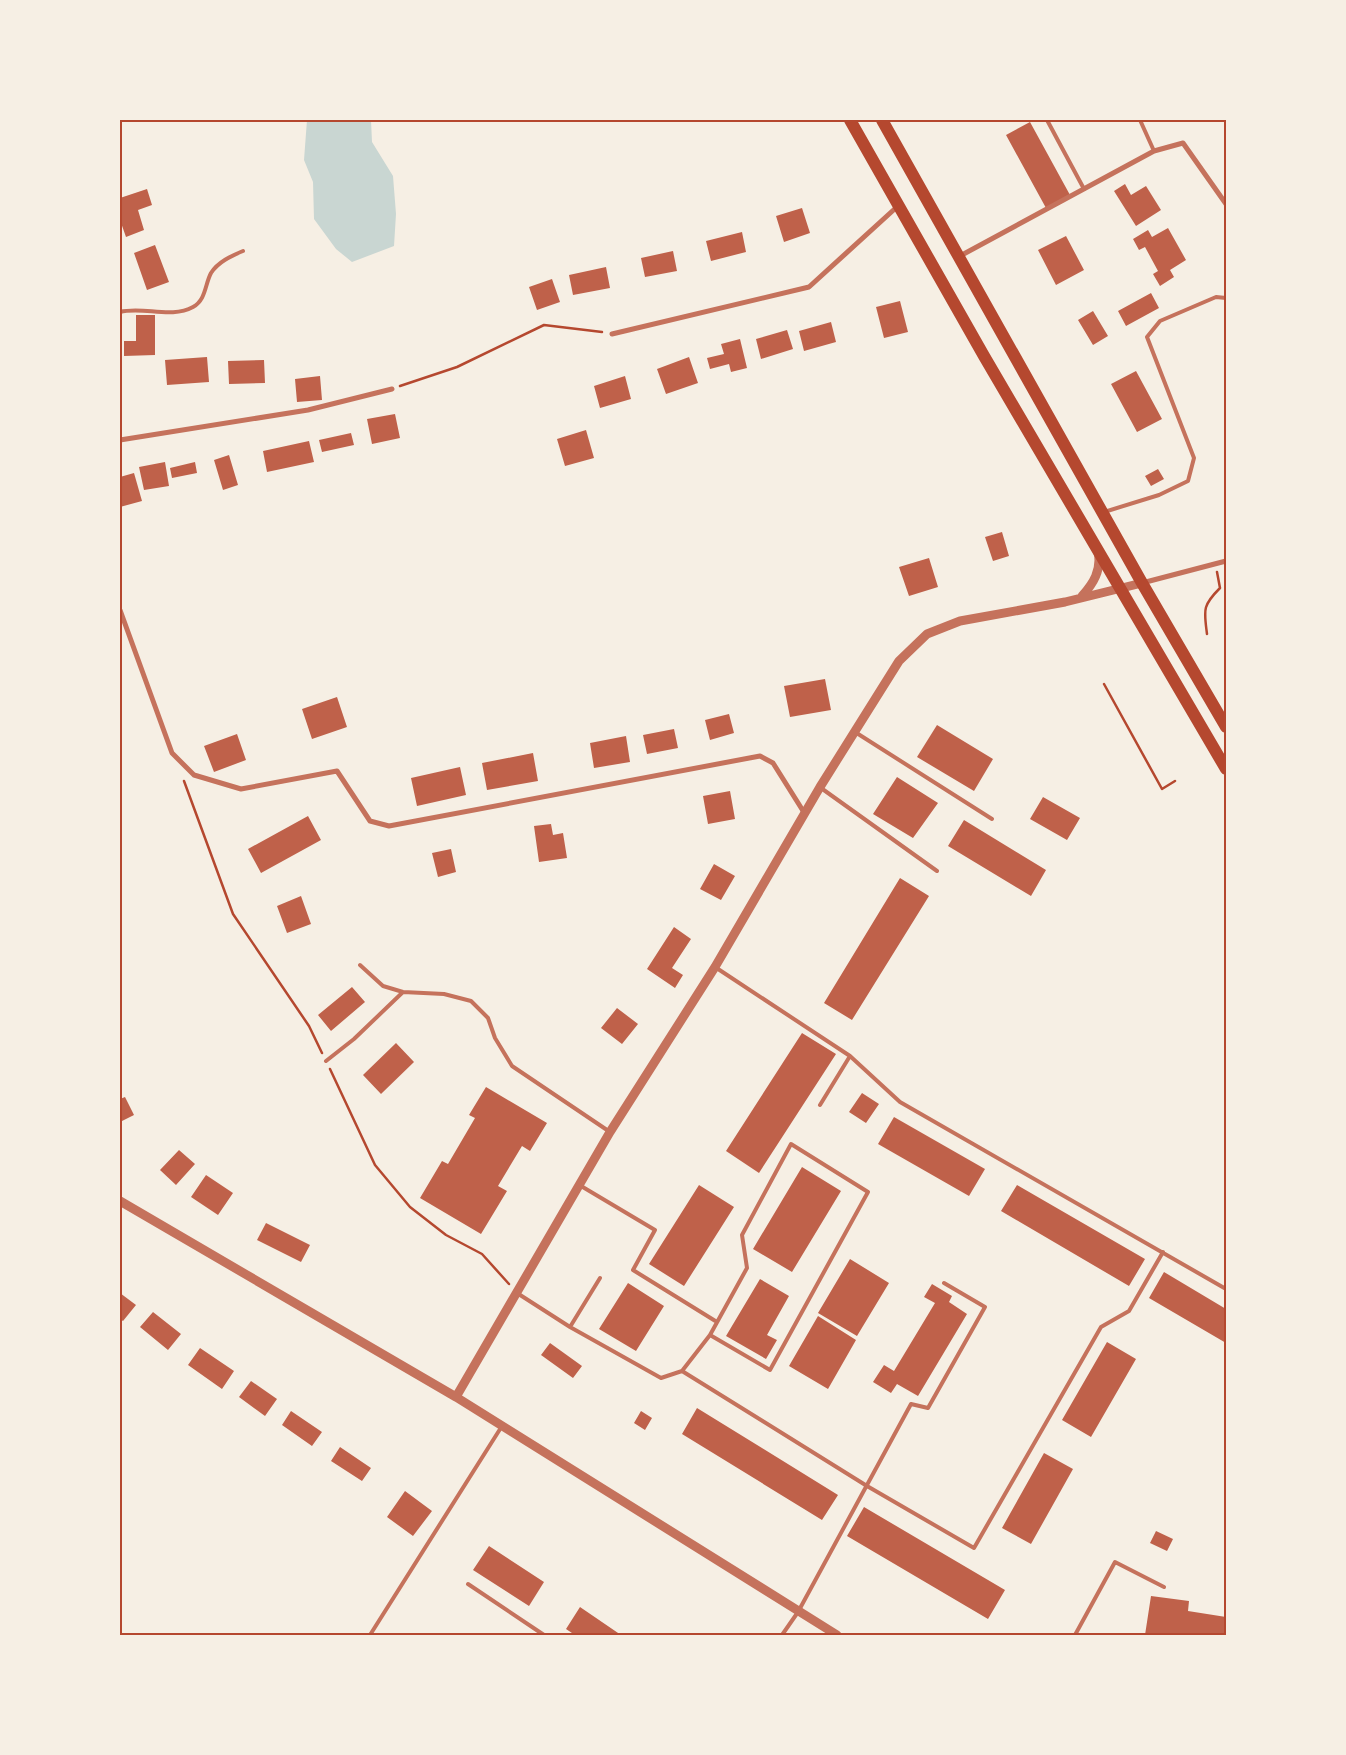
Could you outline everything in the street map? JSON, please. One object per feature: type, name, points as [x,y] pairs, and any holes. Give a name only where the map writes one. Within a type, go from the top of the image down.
[{"type":"highway","points":[[850,120],[900,204],[984,356],[1226,769]]},
{"type":"highway","points":[[882,120],[1102,513],[1226,727]]},
{"type":"street","points":[[959,257],[1154,151],[1184,143],[1226,204]]},
{"type":"street","points":[[612,334],[809,287],[900,204]]},
{"type":"street","points":[[120,440],[308,410],[392,389]]},
{"type":"street","points":[[1082,596],[1093,584],[1098,571],[1097,550]]},
{"type":"street","points":[[456,1397],[581,1186],[610,1132],[715,967],[820,787],[898,661],[927,634],[960,621],[1065,602],[1082,596],[1142,583],[1226,561]]},
{"type":"street","points":[[120,610],[172,753],[194,775],[241,789],[337,771],[370,821],[388,826],[760,756],[773,763],[805,814]]},
{"type":"street","points":[[120,1201],[456,1397],[837,1635]]},
{"type":"lane","points":[[1047,120],[1084,189]]},
{"type":"lane","points":[[1140,120],[1154,151]]},
{"type":"lane","points":[[120,312],[176,312],[194,306],[204,295],[211,273],[226,258],[243,251]]},
{"type":"lane","points":[[1102,513],[1158,496],[1188,481],[1194,458],[1147,337],[1160,321],[1216,297],[1226,298]]},
{"type":"lane","points":[[855,732],[992,820]]},
{"type":"lane","points":[[820,787],[937,871]]},
{"type":"lane","points":[[360,964],[383,986],[403,992],[444,994],[472,1001],[488,1018],[495,1038],[512,1066],[610,1132]]},
{"type":"lane","points":[[715,967],[850,1056],[900,1102],[1226,1289]]},
{"type":"lane","points":[[326,1061],[354,1039],[403,992]]},
{"type":"lane","points":[[820,1105],[850,1056]]},
{"type":"lane","points":[[517,1292],[570,1326],[661,1378],[682,1371],[710,1335],[747,1268],[742,1235],[792,1144],[868,1192],[770,1370],[710,1335]]},
{"type":"lane","points":[[581,1186],[656,1230],[633,1270],[717,1322]]},
{"type":"lane","points":[[682,1371],[867,1486],[974,1548],[1100,1327],[1129,1311],[1163,1252]]},
{"type":"lane","points":[[570,1326],[600,1278]]},
{"type":"lane","points":[[782,1635],[798,1612],[911,1404],[928,1408],[985,1307],[944,1283]]},
{"type":"lane","points":[[370,1635],[502,1426]]},
{"type":"lane","points":[[1075,1635],[1115,1562],[1164,1587]]},
{"type":"lane","points":[[468,1584],[544,1635]]},
{"type":"path","points":[[392,389],[457,367],[544,325],[612,334]]},
{"type":"path","points":[[1207,634],[1204,615],[1208,600],[1220,588],[1215,564]]},
{"type":"path","points":[[1104,684],[1162,789],[1175,781]]},
{"type":"path","points":[[176,756],[233,914],[310,1026],[375,1165],[404,1200],[446,1235],[482,1254],[517,1292]]},
{"type":"shaded area","points":[[307,120],[371,120],[372,142],[393,176],[396,214],[394,246],[352,262],[336,249],[314,219],[313,182],[304,160]]},
{"type":"building","points":[[1030,122],[1070,195],[1046,208],[1006,135]]},
{"type":"building","points":[[1125,184],[1131,195],[1146,186],[1161,210],[1136,226],[1114,191]]},
{"type":"building","points":[[147,189],[152,205],[138,210],[144,230],[126,237],[120,220],[120,198]]},
{"type":"building","points":[[802,208],[810,233],[784,242],[776,216]]},
{"type":"building","points":[[1168,228],[1186,260],[1170,270],[1174,277],[1160,286],[1153,274],[1158,271],[1145,247],[1139,250],[1133,239],[1148,230],[1152,237]]},
{"type":"building","points":[[742,232],[746,252],[711,261],[706,241]]},
{"type":"building","points":[[1066,236],[1084,270],[1056,285],[1038,250]]},
{"type":"building","points":[[155,245],[169,282],[147,290],[134,253]]},
{"type":"building","points":[[673,251],[677,271],[645,277],[641,258]]},
{"type":"building","points":[[606,267],[610,288],[573,295],[569,275]]},
{"type":"building","points":[[552,279],[560,302],[537,310],[529,287]]},
{"type":"building","points":[[1151,293],[1159,308],[1126,326],[1118,311]]},
{"type":"building","points":[[900,301],[908,332],[884,338],[876,307]]},
{"type":"building","points":[[1093,311],[1108,336],[1093,345],[1078,320]]},
{"type":"building","points":[[136,315],[155,315],[155,355],[124,356],[124,341],[136,341]]},
{"type":"building","points":[[831,322],[836,342],[804,351],[799,331]]},
{"type":"building","points":[[787,330],[793,349],[761,359],[756,339]]},
{"type":"building","points":[[740,339],[747,368],[731,372],[729,364],[710,369],[707,358],[724,354],[721,344]]},
{"type":"building","points":[[207,357],[209,382],[167,385],[165,360]]},
{"type":"building","points":[[689,357],[698,383],[666,394],[657,369]]},
{"type":"building","points":[[264,360],[265,383],[229,384],[228,361]]},
{"type":"building","points":[[1136,371],[1162,419],[1137,432],[1111,384]]},
{"type":"building","points":[[320,376],[322,400],[297,402],[295,379]]},
{"type":"building","points":[[625,376],[631,399],[600,408],[594,386]]},
{"type":"building","points":[[395,414],[400,438],[372,444],[367,419]]},
{"type":"building","points":[[586,430],[594,458],[565,466],[557,439]]},
{"type":"building","points":[[351,433],[354,445],[322,452],[319,440]]},
{"type":"building","points":[[309,441],[314,462],[267,472],[263,451]]},
{"type":"building","points":[[229,455],[238,485],[223,490],[214,460]]},
{"type":"building","points":[[165,462],[169,486],[144,490],[139,467]]},
{"type":"building","points":[[195,462],[197,473],[172,478],[170,468]]},
{"type":"building","points":[[1158,469],[1164,479],[1151,486],[1145,476]]},
{"type":"building","points":[[134,473],[142,501],[120,507],[120,477]]},
{"type":"building","points":[[1002,532],[1009,556],[993,561],[985,537]]},
{"type":"building","points":[[929,558],[938,587],[909,596],[899,567]]},
{"type":"building","points":[[825,679],[831,710],[790,717],[784,686]]},
{"type":"building","points":[[337,697],[347,727],[312,739],[302,709]]},
{"type":"building","points":[[729,714],[734,733],[710,740],[705,720]]},
{"type":"building","points":[[937,725],[993,759],[974,791],[917,757]]},
{"type":"building","points":[[674,729],[678,748],[647,754],[643,735]]},
{"type":"building","points":[[237,734],[246,760],[214,772],[204,746]]},
{"type":"building","points":[[626,736],[630,762],[594,768],[590,743]]},
{"type":"building","points":[[533,753],[538,781],[487,790],[482,763]]},
{"type":"building","points":[[460,767],[466,795],[417,806],[411,778]]},
{"type":"building","points":[[897,777],[938,803],[913,838],[873,814]]},
{"type":"building","points":[[730,791],[735,819],[708,824],[703,796]]},
{"type":"building","points":[[1043,797],[1080,818],[1067,840],[1030,819]]},
{"type":"building","points":[[308,816],[321,840],[261,873],[248,849]]},
{"type":"building","points":[[964,820],[1046,870],[1031,896],[948,846]]},
{"type":"building","points":[[551,824],[553,835],[563,833],[567,858],[539,862],[534,826]]},
{"type":"building","points":[[451,849],[456,872],[438,877],[432,853]]},
{"type":"building","points":[[714,864],[735,876],[721,900],[700,889]]},
{"type":"building","points":[[900,878],[929,896],[852,1020],[824,1003]]},
{"type":"building","points":[[301,896],[311,924],[287,933],[277,906]]},
{"type":"building","points":[[674,927],[691,939],[672,968],[683,975],[675,988],[647,969]]},
{"type":"building","points":[[352,987],[365,1002],[331,1031],[318,1015]]},
{"type":"building","points":[[617,1008],[638,1024],[622,1044],[601,1028]]},
{"type":"building","points":[[802,1033],[836,1054],[759,1173],[726,1151]]},
{"type":"building","points":[[396,1043],[414,1062],[381,1094],[363,1075]]},
{"type":"building","points":[[486,1087],[547,1123],[530,1151],[522,1146],[498,1186],[507,1191],[481,1234],[420,1198],[442,1161],[448,1164],[475,1118],[469,1115]]},
{"type":"building","points":[[862,1093],[879,1104],[866,1123],[849,1112]]},
{"type":"building","points":[[125,1097],[134,1115],[120,1122],[120,1099]]},
{"type":"building","points":[[894,1117],[985,1169],[969,1196],[878,1144]]},
{"type":"building","points":[[179,1150],[195,1164],[176,1185],[160,1170]]},
{"type":"building","points":[[802,1167],[841,1191],[792,1272],[753,1249]]},
{"type":"building","points":[[206,1175],[233,1193],[218,1215],[191,1197]]},
{"type":"building","points":[[699,1185],[734,1207],[684,1286],[649,1264]]},
{"type":"building","points":[[1017,1185],[1145,1259],[1129,1286],[1001,1211]]},
{"type":"building","points":[[266,1223],[310,1245],[301,1262],[257,1240]]},
{"type":"building","points":[[850,1259],[889,1283],[857,1336],[818,1313]]},
{"type":"building","points":[[1164,1272],[1226,1309],[1226,1343],[1149,1298]]},
{"type":"building","points":[[760,1279],[789,1296],[767,1335],[777,1340],[766,1359],[726,1336]]},
{"type":"building","points":[[628,1283],[664,1306],[636,1351],[599,1329]]},
{"type":"building","points":[[932,1284],[952,1296],[949,1302],[967,1314],[918,1396],[897,1384],[891,1393],[873,1382],[884,1365],[894,1371],[935,1303],[924,1297]]},
{"type":"building","points":[[120,1293],[136,1305],[123,1321],[120,1319]]},
{"type":"building","points":[[153,1312],[181,1334],[168,1350],[140,1327]]},
{"type":"building","points":[[818,1316],[856,1340],[828,1389],[789,1366]]},
{"type":"building","points":[[1107,1342],[1136,1359],[1091,1437],[1062,1420]]},
{"type":"building","points":[[550,1343],[582,1366],[573,1378],[541,1355]]},
{"type":"building","points":[[200,1348],[234,1371],[222,1389],[188,1365]]},
{"type":"building","points":[[251,1381],[277,1399],[265,1416],[239,1397]]},
{"type":"building","points":[[697,1408],[838,1495],[822,1520],[682,1434]]},
{"type":"building","points":[[291,1411],[322,1432],[312,1446],[282,1425]]},
{"type":"building","points":[[641,1411],[652,1418],[645,1430],[634,1423]]},
{"type":"building","points":[[340,1447],[371,1468],[362,1481],[331,1461]]},
{"type":"building","points":[[1044,1453],[1073,1469],[1031,1544],[1002,1528]]},
{"type":"building","points":[[405,1491],[432,1511],[413,1536],[387,1517]]},
{"type":"building","points":[[864,1507],[1005,1590],[988,1619],[847,1536]]},
{"type":"building","points":[[1156,1531],[1173,1539],[1167,1551],[1150,1543]]},
{"type":"building","points":[[489,1546],[544,1582],[529,1606],[473,1570]]},
{"type":"building","points":[[1151,1596],[1189,1601],[1188,1611],[1226,1617],[1226,1635],[1145,1635]]},
{"type":"building","points":[[580,1607],[621,1635],[575,1635],[566,1629]]}]
